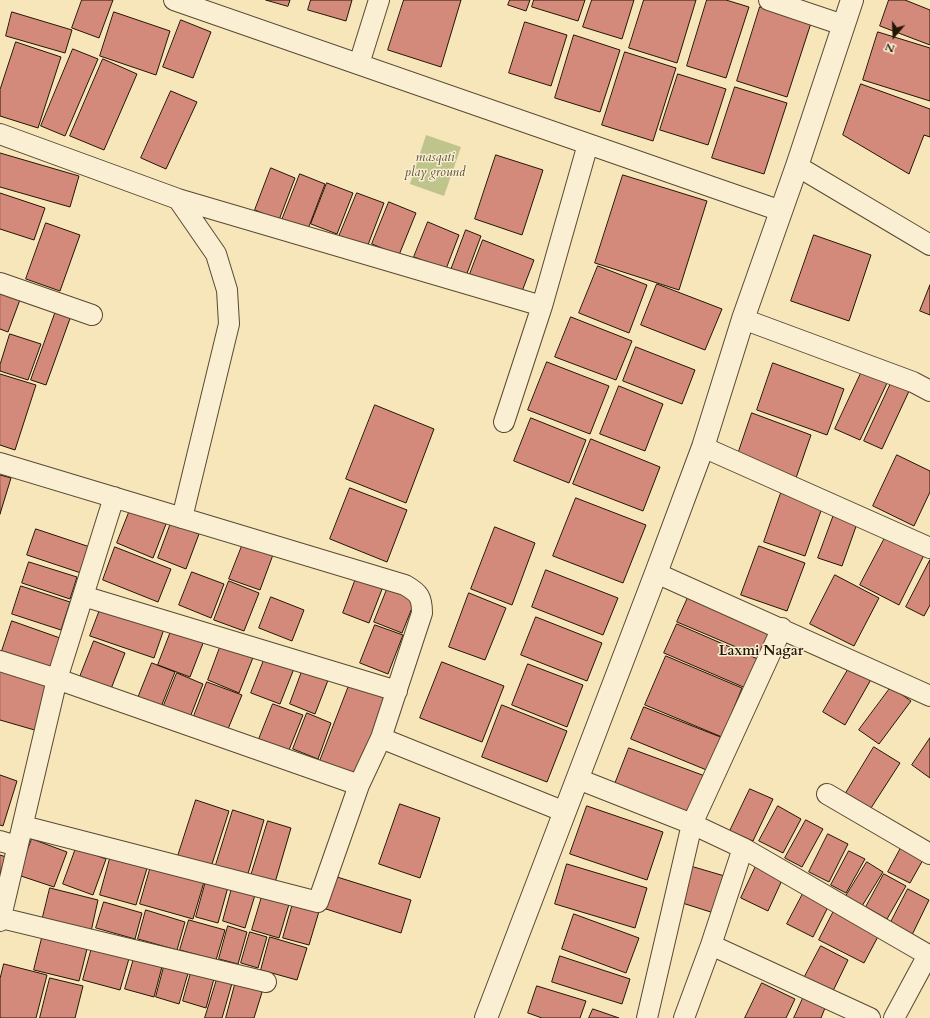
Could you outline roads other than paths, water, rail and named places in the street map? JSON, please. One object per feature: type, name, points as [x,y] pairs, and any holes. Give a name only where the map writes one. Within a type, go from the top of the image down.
[{"type":"street","points":[[174,0],[781,211]]},
{"type":"street","points":[[359,64],[379,0]]},
{"type":"street","points":[[769,0],[843,25]]},
{"type":"street","points":[[486,1018],[578,779],[702,448],[743,319],[797,166],[852,0]]},
{"type":"street","points":[[0,134],[178,200],[542,306]]},
{"type":"street","points":[[504,422],[542,306],[588,144]]},
{"type":"street","points":[[797,166],[930,245]]},
{"type":"street","points":[[178,200],[216,254],[227,290],[229,324],[182,518]]},
{"type":"street","points":[[0,283],[92,315]]},
{"type":"street","points":[[743,319],[913,382],[930,391]]},
{"type":"street","points":[[702,448],[930,548]]},
{"type":"street","points":[[0,463],[405,585],[416,592],[422,601],[422,613],[382,738],[359,785],[318,902],[23,826]]},
{"type":"street","points":[[114,497],[57,679],[23,826],[9,844],[1,920],[266,982]]},
{"type":"street","points":[[656,573],[782,628],[930,696]]},
{"type":"street","points":[[83,596],[397,691]]},
{"type":"street","points":[[647,1018],[692,824],[782,628]]},
{"type":"street","points":[[0,661],[57,679],[359,785]]},
{"type":"street","points":[[382,738],[565,812]]},
{"type":"street","points":[[578,779],[692,824],[743,848],[929,955],[894,1018]]},
{"type":"street","points":[[826,794],[930,854]]},
{"type":"street","points":[[684,1018],[711,945],[743,848]]},
{"type":"street","points":[[711,945],[870,1018]]},
{"type":"district","name":"Laxmi Nagar","points":[[761,652]]},
{"type":"park label","name":"masqati play ground","points":[[435,166]]}]
